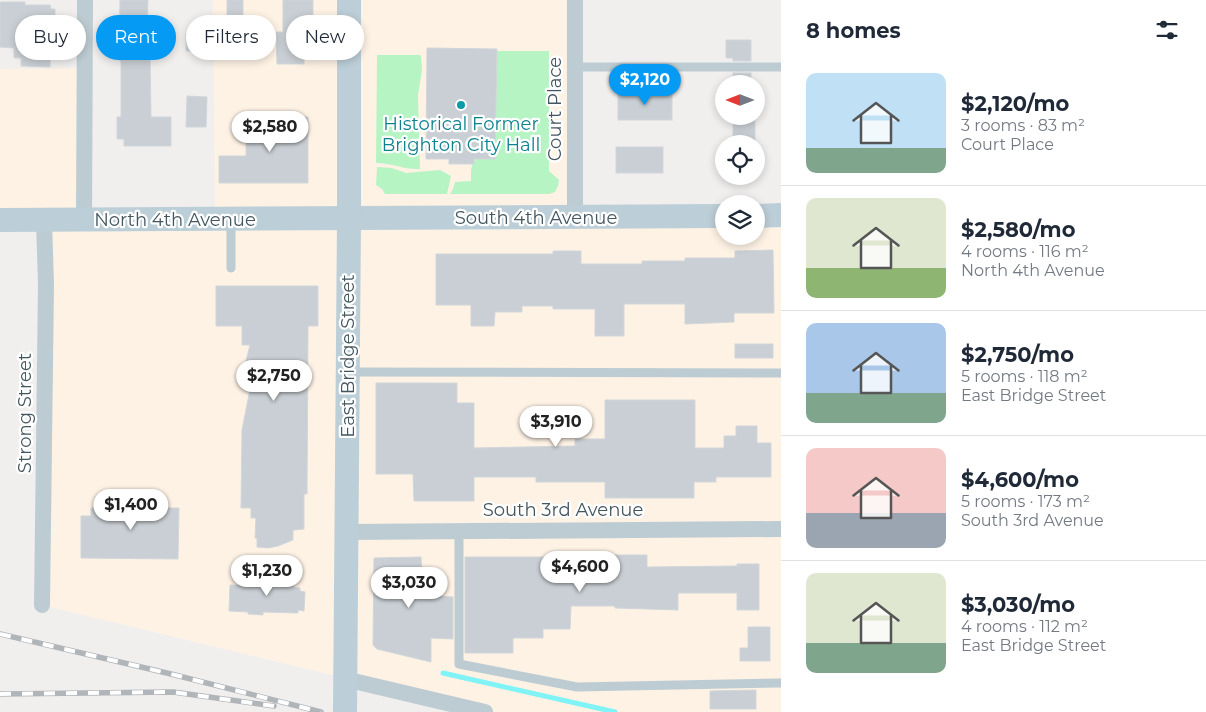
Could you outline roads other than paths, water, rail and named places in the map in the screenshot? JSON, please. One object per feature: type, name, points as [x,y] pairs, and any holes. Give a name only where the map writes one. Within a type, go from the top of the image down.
[{"type":"main road","name":"East Bridge Street","points":[[345,712],[349,0]]},
{"type":"main road","points":[[765,216],[781,215]]},
{"type":"main road","name":"South 4th Avenue","points":[[349,219],[715,216]]},
{"type":"main road","name":"North 4th Avenue","points":[[0,220],[349,219]]},
{"type":"street","points":[[84,220],[85,0]]},
{"type":"street","name":"Court Place","points":[[575,0],[575,218]]},
{"type":"street","name":"Strong Street","points":[[42,605],[46,284],[44,221]]},
{"type":"street","name":"South 3rd Avenue","points":[[346,532],[781,529]]},
{"type":"street","points":[[345,679],[485,712]]},
{"type":"lane","points":[[575,67],[781,67]]},
{"type":"lane","points":[[231,219],[231,268]]},
{"type":"lane","points":[[348,372],[781,372]]},
{"type":"lane","points":[[459,531],[459,664],[577,687],[781,683]]},
{"type":"waterway","points":[[443,673],[615,712]]},
{"type":"railway","points":[[0,634],[171,674],[321,712]]},
{"type":"railway","points":[[0,694],[173,692],[274,706]]},
{"type":"place","name":"Historical Former Brighton City Hall","points":[[461,105]]}]
